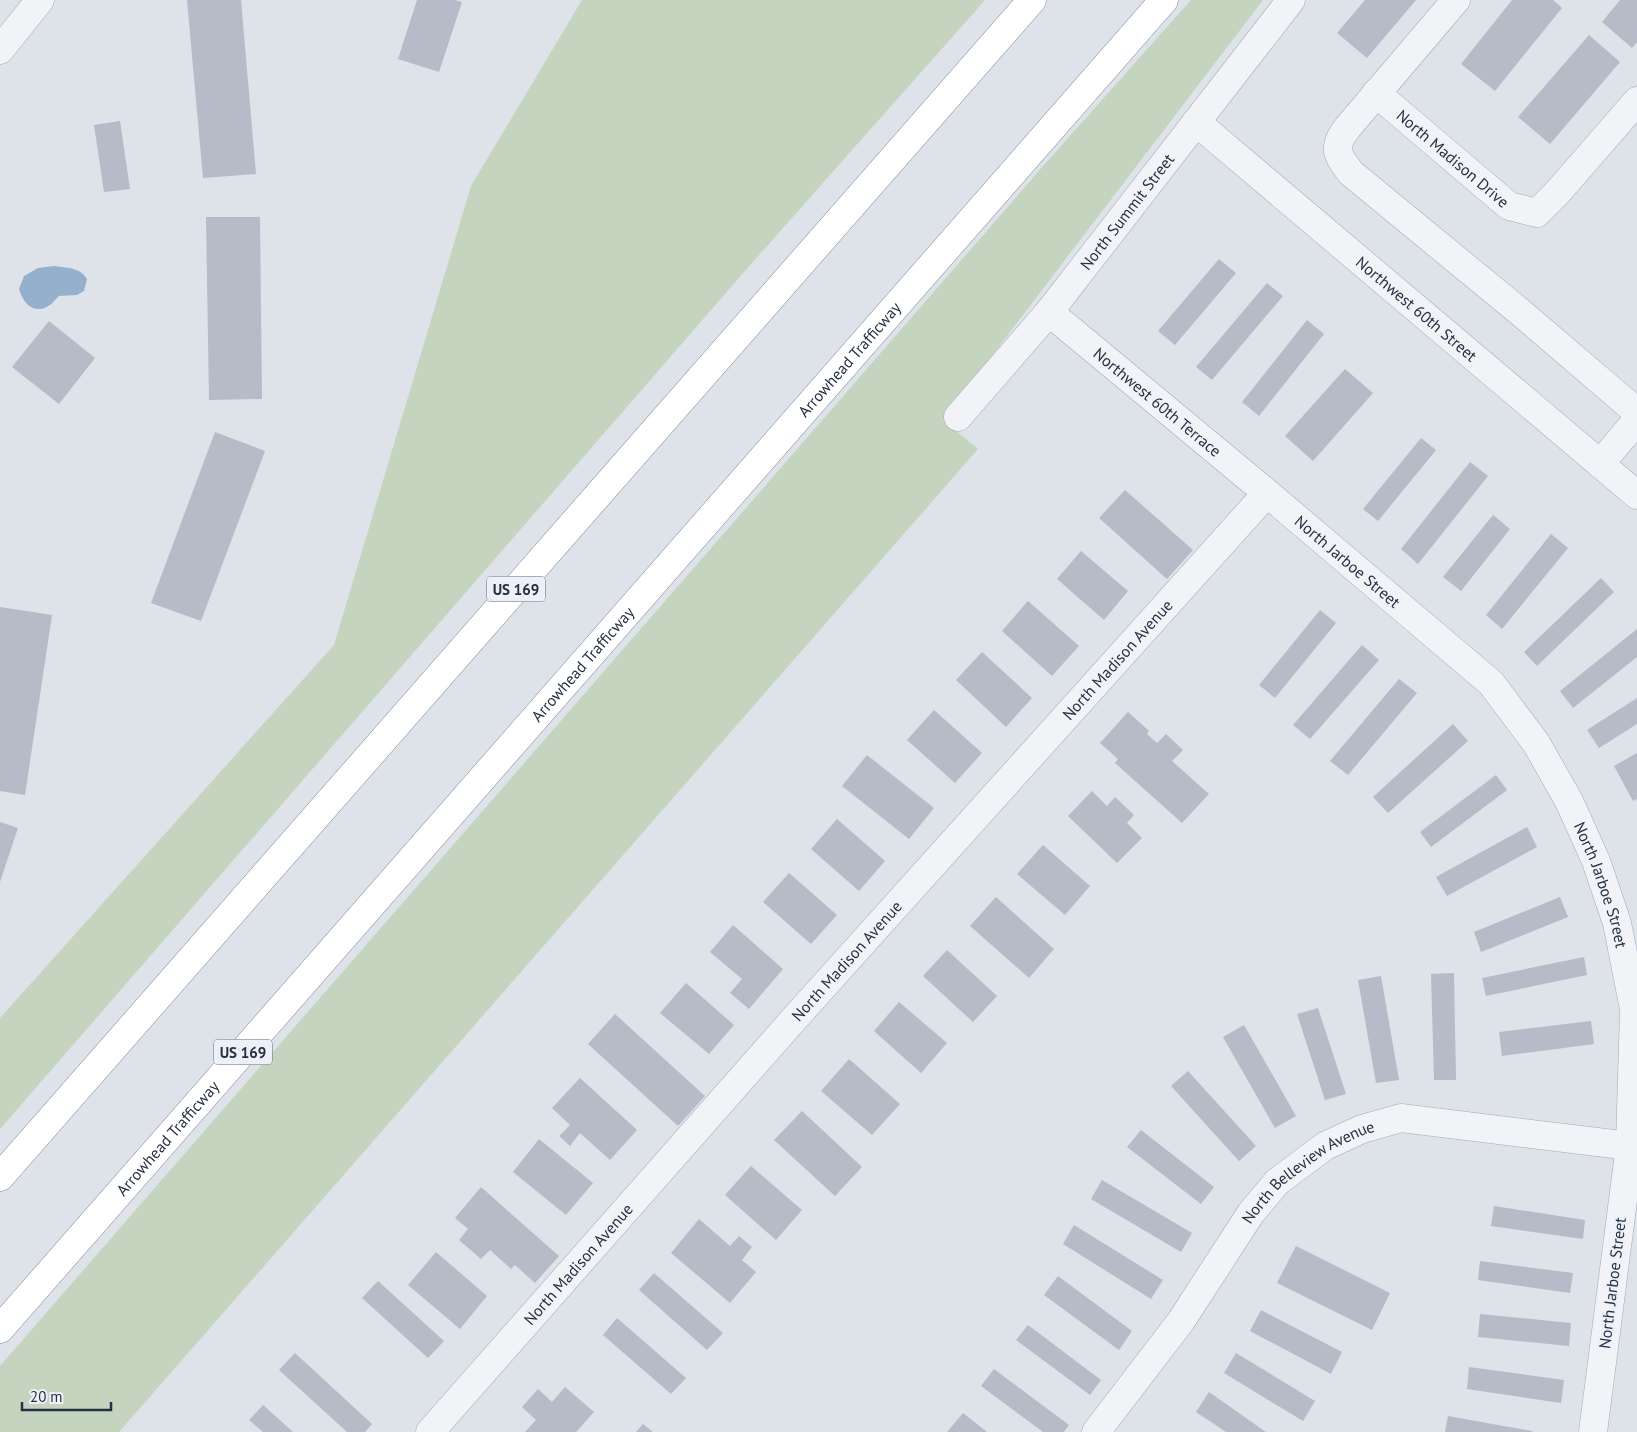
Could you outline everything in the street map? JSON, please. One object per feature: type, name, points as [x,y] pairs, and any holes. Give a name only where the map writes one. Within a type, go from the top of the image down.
[{"type":"highway","name":"US 169","points":[[0,1177],[1032,0]]},
{"type":"highway","name":"Arrowhead Trafficway","points":[[0,1329],[1164,0]]},
{"type":"street","points":[[0,50],[40,0]]},
{"type":"street","name":"North Summit Street","points":[[958,418],[1048,312],[1291,0]]},
{"type":"street","points":[[1456,0],[1338,140],[1337,149],[1351,173],[1520,312],[1637,412]]},
{"type":"street","name":"North Madison Drive","points":[[1376,93],[1509,206],[1537,212],[1557,193],[1637,101]]},
{"type":"street","name":"Northwest 60th Street","points":[[1196,122],[1637,495]]},
{"type":"street","name":"Northwest 60th Terrace","points":[[1048,312],[1267,493]]},
{"type":"street","points":[[1600,464],[1637,420]]},
{"type":"street","name":"North Jarboe Street","points":[[1267,493],[1491,683],[1536,743],[1569,801],[1596,860],[1617,923],[1634,1009],[1630,1146],[1593,1432]]},
{"type":"street","name":"North Madison Avenue","points":[[430,1432],[795,1018],[1267,493]]},
{"type":"street","name":"North Belleview Avenue","points":[[1096,1432],[1181,1321],[1251,1212],[1292,1168],[1325,1146],[1362,1129],[1401,1118],[1630,1146]]},
{"type":"green space","points":[[582,0],[985,0],[744,272],[0,1129],[0,1018],[334,645],[471,186]]},
{"type":"green space","points":[[1191,0],[1263,0],[943,420],[978,449],[119,1432],[0,1432],[0,1366],[1045,164]]},
{"type":"water","points":[[54,266],[81,272],[87,279],[84,291],[77,295],[59,296],[44,308],[39,309],[30,306],[23,299],[19,289],[24,276],[38,268]]},
{"type":"building","points":[[187,0],[241,0],[256,174],[203,178]]},
{"type":"building","points":[[417,0],[455,0],[462,2],[439,72],[398,59]]},
{"type":"building","points":[[1365,0],[1416,0],[1367,58],[1337,33]]},
{"type":"building","points":[[1512,0],[1553,0],[1562,8],[1495,91],[1461,64]]},
{"type":"building","points":[[1620,0],[1637,0],[1637,42],[1632,48],[1602,22]]},
{"type":"building","points":[[1589,35],[1620,62],[1550,144],[1518,117]]},
{"type":"building","points":[[120,121],[130,189],[104,192],[94,125]]},
{"type":"building","points":[[206,217],[260,217],[262,399],[209,400]]},
{"type":"building","points":[[1219,259],[1236,273],[1175,345],[1158,331]]},
{"type":"building","points":[[1267,283],[1283,296],[1212,380],[1196,367]]},
{"type":"building","points":[[1307,320],[1324,334],[1259,416],[1242,402]]},
{"type":"building","points":[[49,321],[95,358],[59,404],[12,367]]},
{"type":"building","points":[[1345,369],[1373,393],[1313,461],[1285,436]]},
{"type":"building","points":[[215,432],[265,451],[201,621],[151,603]]},
{"type":"building","points":[[1421,438],[1436,450],[1378,521],[1363,509]]},
{"type":"building","points":[[1470,462],[1488,476],[1418,564],[1401,549]]},
{"type":"building","points":[[1125,490],[1193,550],[1167,579],[1099,518]]},
{"type":"building","points":[[1493,515],[1510,529],[1461,591],[1443,577]]},
{"type":"building","points":[[1551,534],[1568,548],[1502,629],[1486,615]]},
{"type":"building","points":[[1081,551],[1128,591],[1104,620],[1057,579]]},
{"type":"building","points":[[1601,578],[1614,592],[1537,666],[1524,652]]},
{"type":"building","points":[[1028,601],[1079,646],[1052,676],[1002,631]]},
{"type":"building","points":[[0,607],[52,615],[25,795],[0,791]]},
{"type":"building","points":[[1320,610],[1336,623],[1275,698],[1259,685]]},
{"type":"building","points":[[1637,629],[1637,657],[1573,708],[1560,691]]},
{"type":"building","points":[[1362,645],[1379,660],[1310,739],[1293,725]]},
{"type":"building","points":[[982,652],[1032,698],[1006,727],[956,680]]},
{"type":"building","points":[[1399,679],[1417,693],[1348,775],[1330,761]]},
{"type":"building","points":[[1637,698],[1637,724],[1599,748],[1587,730]]},
{"type":"building","points":[[934,710],[982,753],[955,783],[907,740]]},
{"type":"building","points":[[1128,712],[1149,731],[1147,734],[1157,743],[1166,734],[1183,750],[1172,761],[1209,794],[1182,823],[1115,763],[1118,759],[1100,743]]},
{"type":"building","points":[[1453,724],[1468,741],[1388,813],[1373,797]]},
{"type":"building","points":[[1637,753],[1637,799],[1633,801],[1614,766]]},
{"type":"building","points":[[867,755],[934,808],[909,839],[842,786]]},
{"type":"building","points":[[1496,775],[1507,790],[1431,847],[1420,832]]},
{"type":"building","points":[[1092,791],[1107,806],[1115,797],[1134,815],[1127,823],[1142,838],[1117,863],[1068,816]]},
{"type":"building","points":[[837,819],[885,861],[859,891],[811,849]]},
{"type":"building","points":[[0,822],[18,828],[0,882]]},
{"type":"building","points":[[1527,827],[1537,847],[1447,896],[1436,877]]},
{"type":"building","points":[[1043,845],[1090,886],[1065,915],[1017,874]]},
{"type":"building","points":[[789,873],[837,915],[811,944],[763,902]]},
{"type":"building","points":[[996,897],[1054,949],[1029,978],[970,926]]},
{"type":"building","points":[[1560,897],[1568,917],[1481,952],[1474,932]]},
{"type":"building","points":[[733,925],[783,969],[749,1009],[730,993],[742,979],[710,952]]},
{"type":"building","points":[[947,950],[997,996],[973,1022],[923,976]]},
{"type":"building","points":[[1584,957],[1587,975],[1486,996],[1482,978]]},
{"type":"building","points":[[1454,973],[1456,1080],[1434,1080],[1431,974]]},
{"type":"building","points":[[1381,976],[1399,1080],[1376,1083],[1358,980]]},
{"type":"building","points":[[686,983],[734,1025],[709,1054],[660,1013]]},
{"type":"building","points":[[899,1002],[947,1043],[921,1073],[874,1031]]},
{"type":"building","points":[[1318,1008],[1346,1094],[1325,1100],[1297,1014]]},
{"type":"building","points":[[615,1014],[705,1096],[678,1126],[588,1044]]},
{"type":"building","points":[[1591,1021],[1594,1044],[1502,1056],[1499,1032]]},
{"type":"building","points":[[1244,1025],[1296,1116],[1275,1128],[1223,1037]]},
{"type":"building","points":[[849,1059],[900,1104],[872,1135],[821,1091]]},
{"type":"building","points":[[1188,1071],[1256,1146],[1239,1161],[1171,1086]]},
{"type":"building","points":[[580,1078],[637,1130],[610,1160],[580,1133],[570,1146],[559,1136],[570,1125],[552,1108]]},
{"type":"building","points":[[802,1111],[862,1167],[835,1196],[774,1140]]},
{"type":"building","points":[[1141,1130],[1214,1187],[1201,1204],[1127,1147]]},
{"type":"building","points":[[539,1139],[593,1183],[566,1215],[513,1172]]},
{"type":"building","points":[[751,1166],[802,1210],[776,1240],[725,1195]]},
{"type":"building","points":[[1102,1180],[1192,1233],[1181,1252],[1091,1199]]},
{"type":"building","points":[[481,1187],[559,1256],[535,1283],[515,1265],[511,1269],[490,1250],[481,1259],[459,1240],[468,1229],[455,1218]]},
{"type":"building","points":[[1494,1206],[1585,1220],[1583,1239],[1491,1226]]},
{"type":"building","points":[[699,1219],[730,1246],[739,1236],[752,1247],[742,1260],[756,1272],[730,1303],[671,1253]]},
{"type":"building","points":[[1074,1225],[1163,1280],[1151,1299],[1063,1244]]},
{"type":"building","points":[[1296,1246],[1390,1293],[1372,1330],[1277,1283]]},
{"type":"building","points":[[436,1252],[487,1296],[460,1329],[408,1285]]},
{"type":"building","points":[[1480,1261],[1573,1273],[1570,1293],[1478,1280]]},
{"type":"building","points":[[654,1273],[723,1333],[707,1350],[639,1290]]},
{"type":"building","points":[[1058,1276],[1132,1331],[1119,1350],[1044,1295]]},
{"type":"building","points":[[378,1281],[444,1341],[428,1358],[362,1298]]},
{"type":"building","points":[[1261,1310],[1342,1352],[1331,1374],[1250,1331]]},
{"type":"building","points":[[1480,1314],[1571,1323],[1569,1346],[1478,1337]]},
{"type":"building","points":[[617,1318],[686,1378],[671,1394],[603,1335]]},
{"type":"building","points":[[1028,1325],[1101,1380],[1090,1395],[1016,1340]]},
{"type":"building","points":[[295,1353],[372,1424],[365,1432],[347,1432],[279,1370]]},
{"type":"building","points":[[1236,1353],[1315,1401],[1303,1421],[1224,1373]]},
{"type":"building","points":[[1469,1367],[1564,1380],[1561,1403],[1467,1389]]},
{"type":"building","points":[[994,1369],[1069,1425],[1064,1432],[1043,1432],[981,1386]]},
{"type":"building","points":[[565,1387],[594,1412],[576,1432],[525,1432],[536,1420],[522,1407],[538,1389],[552,1402]]},
{"type":"building","points":[[1209,1392],[1266,1432],[1226,1432],[1196,1412]]},
{"type":"building","points":[[263,1405],[293,1432],[263,1432],[249,1420]]},
{"type":"building","points":[[963,1413],[987,1432],[947,1432]]},
{"type":"building","points":[[1448,1416],[1532,1431],[1532,1432],[1445,1432]]},
{"type":"building","points":[[643,1424],[653,1432],[636,1432]]}]
